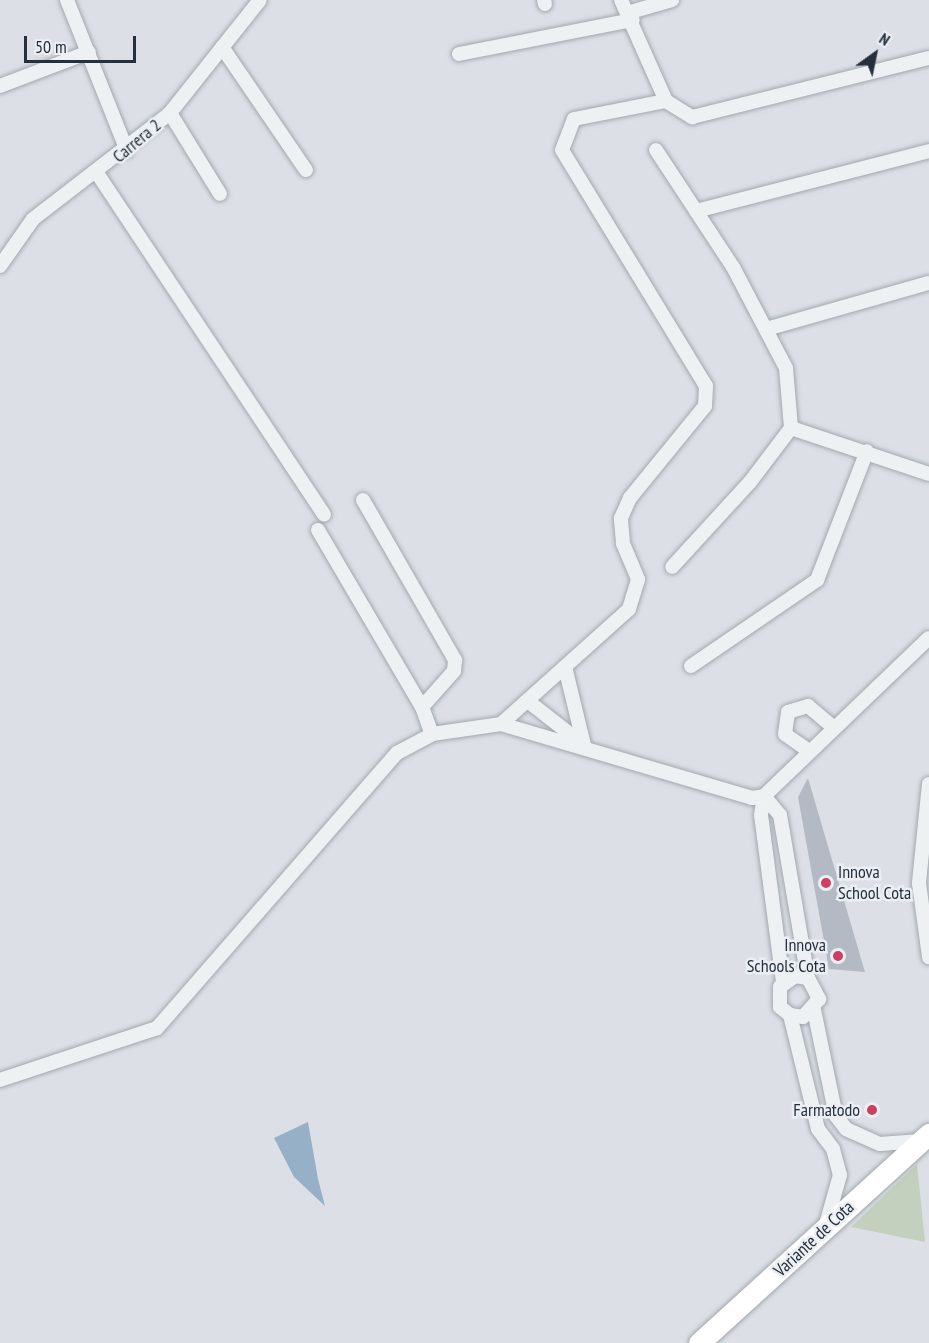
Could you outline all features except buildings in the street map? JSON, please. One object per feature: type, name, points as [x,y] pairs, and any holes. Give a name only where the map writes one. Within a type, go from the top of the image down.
[{"type":"main road","name":"Variante de Cota","points":[[699,1343],[925,1138]]},
{"type":"street","points":[[67,0],[127,151]]},
{"type":"street","name":"Carrera 2","points":[[0,266],[33,219],[62,192],[97,173],[127,151],[170,113],[260,0]]},
{"type":"street","points":[[621,0],[666,101],[683,114],[699,117],[929,58]]},
{"type":"street","points":[[459,54],[630,16],[672,0]]},
{"type":"street","points":[[222,47],[306,170]]},
{"type":"street","points":[[0,86],[89,52]]},
{"type":"street","points":[[501,724],[529,702],[637,596],[638,579],[623,543],[621,518],[707,399],[701,373],[562,150],[574,119],[666,101]]},
{"type":"street","points":[[170,113],[220,194]]},
{"type":"street","points":[[656,150],[696,211],[766,329],[786,368],[791,428],[672,567]]},
{"type":"street","points":[[696,211],[928,154]]},
{"type":"street","points":[[97,173],[324,516]]},
{"type":"street","points":[[766,329],[929,283]]},
{"type":"street","points":[[791,428],[867,450],[929,474]]},
{"type":"street","points":[[692,666],[817,580],[867,450]]},
{"type":"street","points":[[363,500],[455,660],[454,671],[422,707]]},
{"type":"street","points":[[318,530],[422,707],[432,734]]},
{"type":"street","points":[[824,1230],[840,1175],[833,1149],[818,1129],[790,1016],[777,997],[783,982],[760,814],[764,796],[929,638]]},
{"type":"street","points":[[565,667],[584,745]]},
{"type":"street","points":[[529,702],[584,745]]},
{"type":"street","points":[[809,751],[785,734],[788,712],[808,706],[834,728]]},
{"type":"street","points":[[0,1080],[124,1042],[162,1024],[397,753],[432,734],[501,724],[584,745],[752,798],[764,796]]},
{"type":"street","points":[[929,784],[919,873],[929,957]]},
{"type":"street","points":[[764,796],[780,815],[808,978],[819,999],[814,1010],[836,1116],[846,1129],[880,1144],[925,1138]]},
{"type":"street","points":[[783,982],[808,978]]},
{"type":"street","points":[[790,1016],[814,1010]]},
{"type":"green space","points":[[917,1164],[925,1242],[851,1227]]},
{"type":"water","points":[[308,1122],[325,1206],[294,1177],[274,1138]]},
{"type":"place","name":"Innova School Cota","points":[[826,883]]},
{"type":"place","name":"Innova Schools Cota","points":[[838,956]]},
{"type":"place","name":"Farmatodo","points":[[872,1110]]}]
